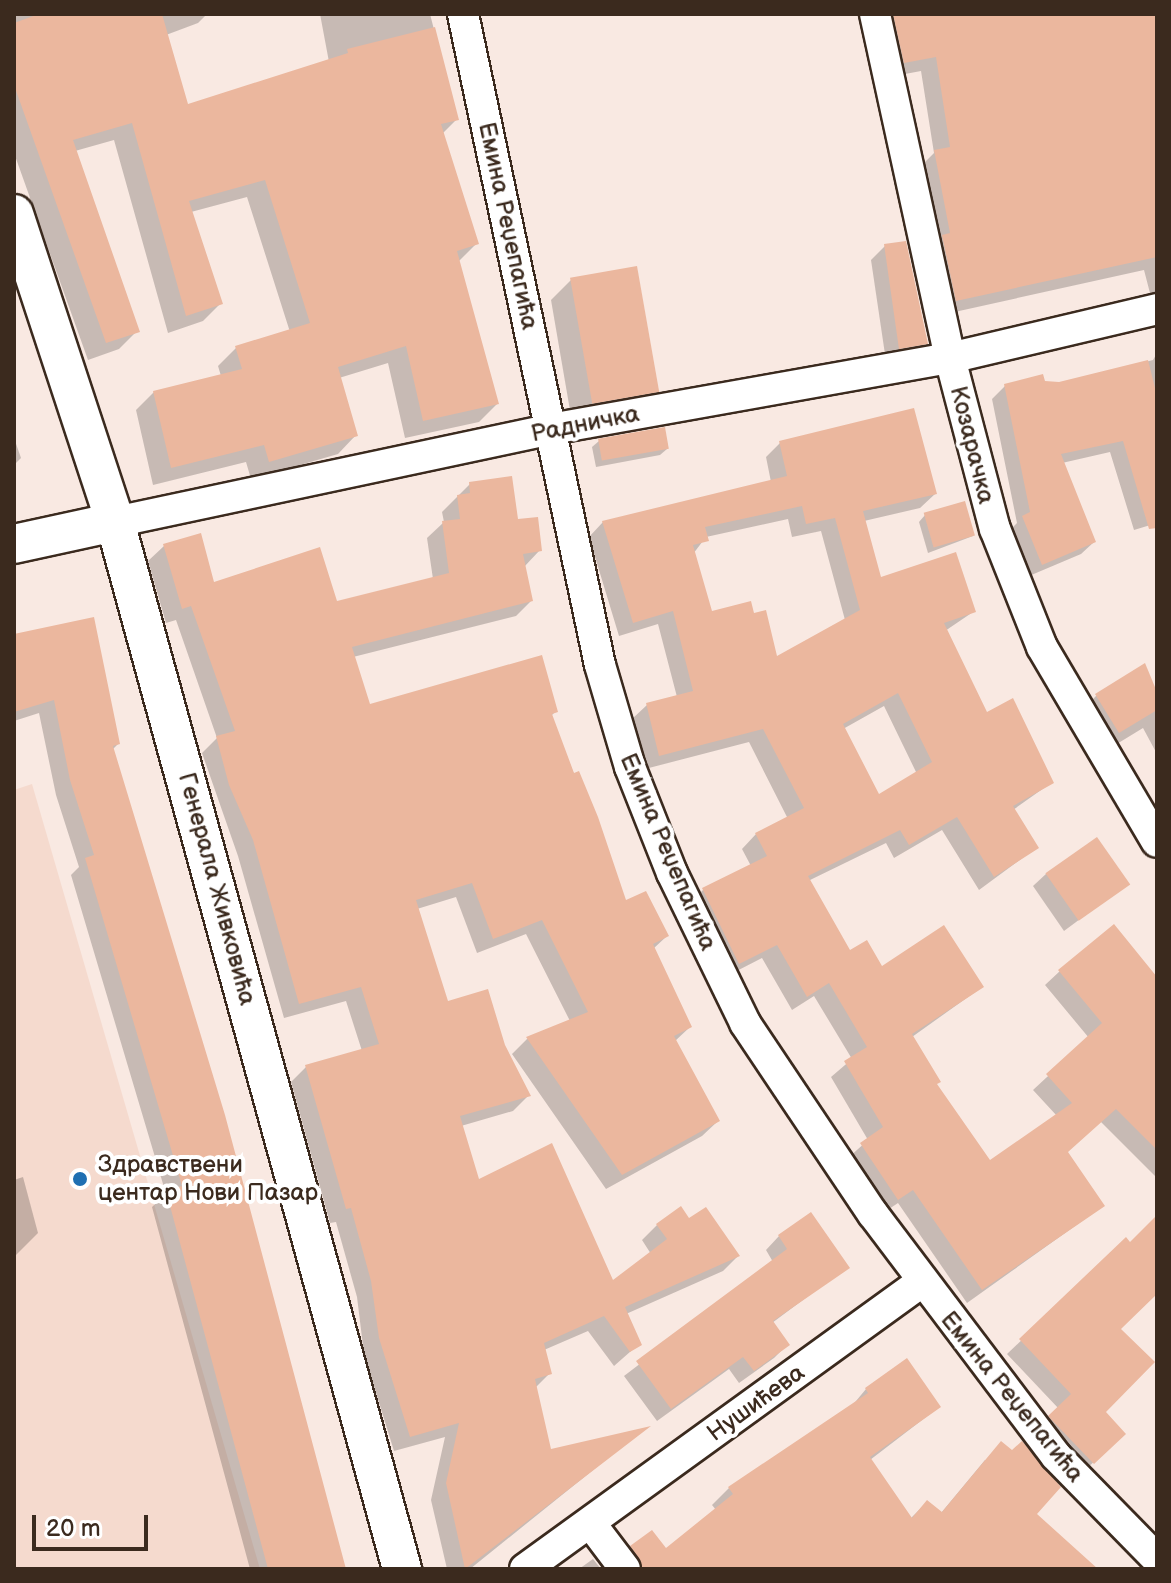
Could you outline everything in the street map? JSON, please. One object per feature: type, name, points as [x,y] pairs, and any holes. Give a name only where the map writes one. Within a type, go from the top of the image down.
[{"type":"street","name":"Емина Реџепагића","points":[[463,14],[600,665],[630,767],[672,873],[745,1023],[921,1282],[1056,1456],[1157,1559]]},
{"type":"street","name":"Козарачка","points":[[875,14],[950,358],[995,529],[1018,594],[1068,696],[1157,842]]},
{"type":"street","name":"Генерала Живковића","points":[[14,214],[115,522],[402,1569]]},
{"type":"street","name":"Радничка","points":[[14,544],[551,429],[950,358],[1157,309]]},
{"type":"street","name":"Нушићева","points":[[525,1569],[921,1282]]},
{"type":"street","points":[[591,1524],[625,1569]]},
{"type":"shaded area","name":"Здравствени центар Нови Пазар","points":[[32,784],[260,1569],[14,1569],[14,790]]},
{"type":"building","points":[[39,14],[162,14],[188,104],[348,53],[347,49],[435,27],[459,120],[441,124],[479,244],[457,251],[499,404],[423,421],[406,346],[338,367],[358,436],[269,462],[264,445],[171,468],[153,391],[242,369],[235,346],[310,323],[265,180],[189,201],[223,304],[186,316],[132,123],[73,140],[140,332],[106,343],[14,85],[14,23]]},
{"type":"building","points":[[893,14],[1157,14],[1157,257],[956,301],[942,235],[950,233],[934,150],[950,147],[936,57],[904,63]]},
{"type":"building","points":[[906,241],[928,344],[899,349],[884,244]]},
{"type":"building","points":[[637,266],[659,392],[592,404],[570,278]]},
{"type":"building","points":[[1148,360],[1157,396],[1157,528],[1149,529],[1123,441],[1061,454],[1096,542],[1042,565],[1022,516],[1030,512],[1004,384],[1043,374],[1045,381],[1059,382]]},
{"type":"building","points":[[914,408],[937,494],[863,511],[881,577],[956,552],[976,612],[944,623],[987,712],[1013,698],[1054,783],[1013,806],[1039,848],[994,877],[957,817],[909,845],[900,830],[808,876],[850,950],[867,940],[882,966],[944,925],[984,987],[912,1034],[941,1082],[937,1084],[990,1160],[1072,1103],[1046,1074],[1102,1023],[1058,970],[1114,924],[1157,977],[1157,1150],[1116,1109],[1068,1152],[1105,1206],[982,1290],[913,1190],[898,1200],[860,1143],[883,1127],[844,1061],[867,1047],[829,983],[807,997],[777,945],[739,964],[702,888],[767,856],[755,833],[804,808],[763,729],[659,756],[646,703],[693,691],[673,611],[633,623],[602,521],[787,476],[779,441]],"holes":[[[802,506],[806,524],[835,518],[860,610],[777,656],[766,610],[754,613],[751,601],[712,611],[693,545],[709,541],[705,527]],[[898,693],[932,762],[879,794],[843,724]]]},
{"type":"building","points":[[665,427],[669,449],[602,460],[598,439]]},
{"type":"building","points":[[512,476],[518,519],[538,517],[542,551],[523,554],[533,601],[352,647],[370,704],[542,655],[558,712],[552,714],[574,773],[579,771],[598,817],[626,900],[646,891],[669,936],[653,944],[692,1027],[674,1036],[720,1121],[622,1175],[526,1037],[588,1012],[542,920],[493,939],[472,883],[416,900],[448,1001],[488,989],[505,1045],[531,1096],[460,1116],[479,1179],[552,1143],[613,1280],[667,1239],[656,1224],[681,1206],[689,1218],[706,1207],[740,1256],[625,1307],[642,1345],[630,1352],[604,1316],[544,1343],[552,1374],[535,1379],[551,1449],[651,1426],[465,1569],[446,1483],[459,1423],[410,1437],[379,1338],[371,1281],[351,1208],[346,1209],[305,1065],[379,1044],[361,987],[299,1004],[253,840],[229,785],[216,736],[235,731],[191,606],[182,609],[163,544],[201,533],[214,582],[320,547],[337,601],[449,573],[442,521],[460,519],[457,495],[470,493],[469,482]]},
{"type":"building","points":[[965,501],[975,536],[934,547],[924,513]]},
{"type":"building","points":[[94,617],[120,744],[113,746],[225,1115],[346,1569],[268,1569],[166,1191],[182,1186],[85,858],[94,855],[70,780],[54,700],[14,712],[14,634]]},
{"type":"building","points":[[1145,663],[1157,692],[1157,710],[1119,733],[1095,694]]},
{"type":"building","points":[[1097,837],[1130,885],[1079,921],[1045,873]]},
{"type":"building","points":[[811,1212],[850,1268],[773,1321],[790,1345],[754,1371],[743,1357],[671,1409],[636,1361],[787,1249],[778,1235]]},
{"type":"building","points":[[1157,1215],[1157,1294],[1121,1329],[1155,1362],[1106,1412],[1126,1434],[1094,1464],[1048,1416],[1071,1394],[1019,1339],[1126,1237],[1130,1242]]},
{"type":"building","points":[[907,1358],[941,1407],[870,1457],[912,1518],[927,1500],[942,1512],[1001,1441],[1012,1450],[1022,1441],[1061,1487],[1037,1514],[1098,1569],[643,1569],[630,1546],[652,1530],[666,1548],[733,1494],[728,1487],[868,1393],[865,1388]]},
{"type":"place","name":"Здравствени центар Нови Пазар","points":[[80,1179]]}]
